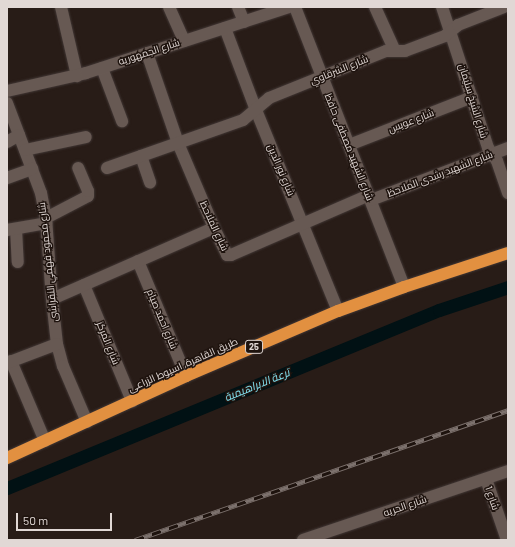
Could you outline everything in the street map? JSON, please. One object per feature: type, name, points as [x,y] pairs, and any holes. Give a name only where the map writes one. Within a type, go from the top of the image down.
[{"type":"highway","name":"طريق القاهرة, اسيوط الزراعى","points":[[7,458],[186,376],[338,311],[404,287],[508,253]]},
{"type":"street","points":[[61,7],[77,76]]},
{"type":"street","points":[[170,7],[184,41]]},
{"type":"street","points":[[238,7],[244,22]]},
{"type":"street","name":"شارع الجمهوريه","points":[[7,91],[77,76],[289,7]]},
{"type":"street","name":"شارع الشهيد مصطفى حافظ","points":[[295,7],[321,78],[350,145],[404,287]]},
{"type":"street","points":[[375,7],[395,51]]},
{"type":"street","name":"شارع الشيخ سليمان","points":[[442,7],[488,148],[497,161],[508,194]]},
{"type":"street","name":"شارع الشرقاوي","points":[[107,168],[243,120],[256,110],[263,101],[269,98],[386,51],[405,51],[445,36],[458,24],[504,7]]},
{"type":"street","name":"شارع نور الدين","points":[[225,28],[256,110],[338,311]]},
{"type":"street","name":"شارع الملاحظ","points":[[147,53],[178,143],[225,253],[229,256],[303,223],[370,198]]},
{"type":"street","points":[[102,68],[122,121]]},
{"type":"street","name":"شارع عويس","points":[[350,145],[472,98]]},
{"type":"street","name":"شارع محمود فهمي النقراشى","points":[[7,103],[41,193],[46,221],[57,344],[63,366],[86,422]]},
{"type":"street","points":[[7,142],[19,135]]},
{"type":"street","points":[[25,150],[86,137]]},
{"type":"street","name":"شارع الشهيد رشدى الملاحظ","points":[[370,198],[508,148]]},
{"type":"street","points":[[141,156],[150,182]]},
{"type":"street","points":[[18,262],[12,230],[46,221],[88,196],[88,191],[78,168]]},
{"type":"street","points":[[7,178],[32,169]]},
{"type":"street","points":[[52,299],[214,228]]},
{"type":"street","name":"شارع احمد صيام","points":[[138,262],[186,376]]},
{"type":"street","name":"شارع المركز","points":[[84,285],[132,401]]},
{"type":"street","points":[[45,441],[9,362],[57,344]]},
{"type":"street","name":"شارع الحريه","points":[[303,540],[508,471]]},
{"type":"street","name":"شارع 1","points":[[486,479],[507,540]]},
{"type":"waterway","name":"ترعة الابراهيمية","points":[[7,488],[439,310],[508,287]]},
{"type":"railway","points":[[135,540],[508,410]]}]
